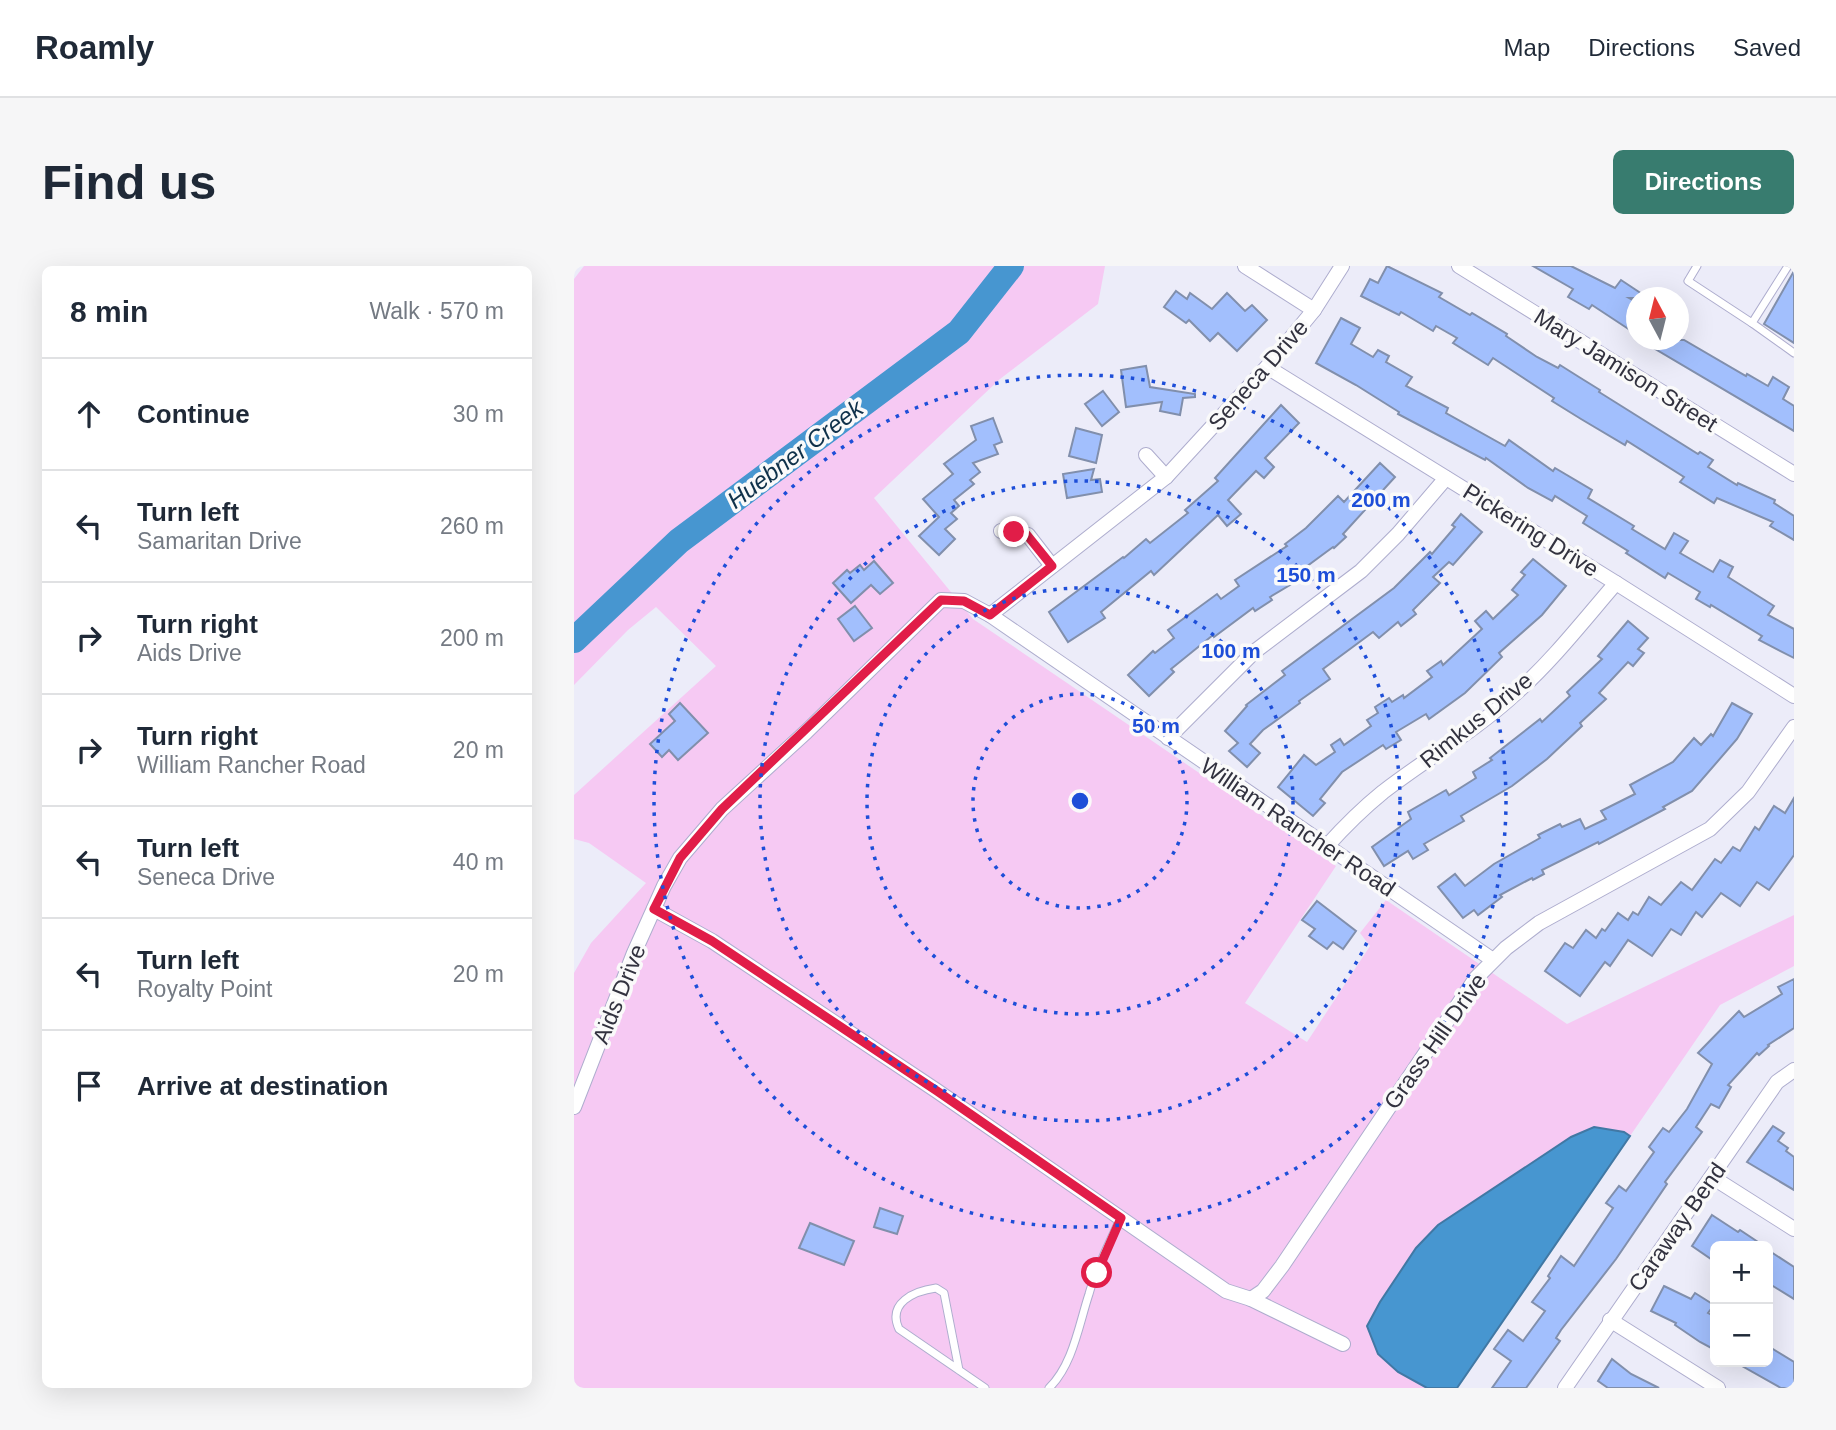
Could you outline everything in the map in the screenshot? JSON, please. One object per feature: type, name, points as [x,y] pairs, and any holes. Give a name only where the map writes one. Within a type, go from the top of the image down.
[{"type":"street","points":[[1245,266],[1314,310]]},
{"type":"street","name":"Seneca Drive","points":[[990,615],[1166,477],[1267,367],[1314,310],[1342,266]]},
{"type":"street","name":"Mary Jamison Street","points":[[1459,266],[1794,474]]},
{"type":"street","name":"Pickering Drive","points":[[1267,367],[1794,696]]},
{"type":"street","points":[[1146,455],[1166,477]]},
{"type":"street","points":[[1168,738],[1254,652],[1361,571],[1398,534],[1446,478]]},
{"type":"street","points":[[1001,531],[1027,535],[1052,566]]},
{"type":"street","name":"Rimkus Drive","points":[[1326,847],[1358,813],[1385,790],[1450,746],[1516,693],[1616,583]]},
{"type":"street","name":"William Rancher Road","points":[[928,612],[941,600],[952,598],[964,601],[990,615],[1493,960]]},
{"type":"street","name":"Aids Drive","points":[[574,1107],[634,953],[680,858],[722,809],[928,612]]},
{"type":"street","name":"Grass Hill Drive","points":[[1251,1299],[1263,1291],[1282,1266],[1476,978],[1493,960],[1539,923],[1710,829],[1748,792],[1794,727]]},
{"type":"street","points":[[654,909],[712,941],[937,1091],[1226,1291],[1251,1299],[1343,1344]]},
{"type":"street","name":"Caraway Bend","points":[[1565,1388],[1777,1082],[1794,1070]]},
{"type":"street","points":[[1712,1177],[1794,1229]]},
{"type":"street","points":[[1610,1321],[1718,1388]]},
{"type":"lane","points":[[1697,266],[1688,281],[1794,353]]},
{"type":"lane","points":[[1752,323],[1788,266]]},
{"type":"lane","points":[[1049,1388],[1062,1372],[1092,1284],[1121,1218]]},
{"type":"lane","points":[[959,1370],[944,1293],[936,1288],[913,1293],[899,1306],[895,1322],[899,1329],[985,1388]]},
{"type":"shaded area","points":[[584,266],[1105,266],[1098,304],[1000,379],[874,498],[973,619],[1336,866],[1245,1003],[1307,1042],[1370,946],[1360,933],[1386,900],[1567,1024],[1794,915],[1794,966],[1720,1005],[1457,1388],[574,1388],[574,973],[591,943],[646,883],[589,843],[574,839],[574,795],[716,666],[656,607],[628,630],[574,685],[574,279]],"holes":[[[874,562],[893,583],[880,594],[871,585],[851,603],[833,583],[847,570],[851,573],[859,565],[864,570]],[[680,703],[708,733],[679,760],[669,750],[662,756],[675,721],[669,714]]]},
{"type":"water","points":[[1594,1127],[1624,1132],[1630,1136],[1457,1388],[1427,1388],[1398,1372],[1378,1354],[1367,1326],[1416,1248],[1438,1225],[1571,1137]]},
{"type":"building","points":[[1387,266],[1442,293],[1439,297],[1507,334],[1506,336],[1537,357],[1558,368],[1560,365],[1698,454],[1700,452],[1713,460],[1708,467],[1737,485],[1738,483],[1775,500],[1774,503],[1794,516],[1794,540],[1770,526],[1773,522],[1717,498],[1714,503],[1680,482],[1684,477],[1627,441],[1625,445],[1552,401],[1554,398],[1493,358],[1488,365],[1453,343],[1457,338],[1436,326],[1433,331],[1401,312],[1399,315],[1361,296],[1370,279],[1378,283]]},
{"type":"building","points":[[1533,266],[1571,266],[1615,288],[1621,280],[1632,287],[1626,287],[1626,327],[1592,305],[1589,309],[1568,297],[1573,289]]},
{"type":"building","points":[[1794,271],[1794,343],[1764,324]]},
{"type":"building","points":[[1176,291],[1187,299],[1190,293],[1212,309],[1227,293],[1245,311],[1252,305],[1267,320],[1237,351],[1218,333],[1210,341],[1189,320],[1186,323],[1164,307]]},
{"type":"building","points":[[1341,318],[1360,328],[1351,344],[1373,357],[1378,350],[1389,356],[1386,362],[1412,377],[1406,386],[1448,408],[1446,413],[1505,446],[1509,440],[1553,471],[1555,468],[1592,490],[1588,498],[1665,549],[1674,533],[1688,541],[1680,553],[1713,572],[1720,560],[1733,567],[1728,577],[1774,606],[1768,615],[1794,629],[1794,658],[1759,640],[1762,636],[1711,605],[1710,607],[1696,599],[1700,592],[1668,573],[1665,578],[1626,553],[1628,551],[1583,523],[1587,516],[1555,496],[1552,501],[1528,488],[1486,458],[1485,460],[1398,414],[1399,412],[1356,385],[1316,363]]},
{"type":"building","points":[[1689,343],[1768,386],[1773,377],[1789,387],[1783,399],[1794,406],[1794,431],[1657,350],[1689,350]]},
{"type":"building","points":[[1146,366],[1150,387],[1195,394],[1195,397],[1183,398],[1180,415],[1160,411],[1162,402],[1126,407],[1121,370]]},
{"type":"building","points":[[1103,391],[1119,412],[1102,426],[1085,404]]},
{"type":"building","points":[[1281,405],[1299,423],[1265,458],[1274,467],[1264,478],[1256,471],[1228,500],[1241,514],[1227,526],[1218,515],[1154,575],[1151,571],[1101,612],[1105,618],[1068,642],[1049,612],[1146,539],[1150,543],[1188,513],[1185,510],[1218,481],[1215,478]]},
{"type":"building","points":[[993,418],[1002,442],[994,445],[998,454],[973,463],[980,472],[970,480],[974,484],[954,500],[959,506],[951,513],[957,519],[945,529],[955,539],[939,555],[919,536],[939,517],[923,499],[953,474],[944,464],[976,440],[971,426]]},
{"type":"building","points":[[1076,428],[1102,435],[1096,463],[1069,456]]},
{"type":"building","points":[[1380,463],[1395,477],[1343,534],[1346,537],[1334,548],[1287,581],[1290,585],[1270,597],[1272,600],[1255,611],[1253,608],[1214,637],[1213,635],[1171,669],[1174,672],[1149,696],[1128,675],[1153,651],[1155,653],[1174,638],[1168,630],[1217,594],[1221,599],[1239,586],[1235,580],[1287,546],[1285,544],[1306,528],[1338,496],[1344,502]]},
{"type":"building","points":[[1094,469],[1091,480],[1100,479],[1102,492],[1067,498],[1063,474]]},
{"type":"building","points":[[1461,514],[1482,532],[1453,565],[1449,562],[1433,577],[1440,583],[1413,610],[1416,614],[1401,626],[1398,622],[1379,638],[1373,632],[1323,669],[1330,679],[1263,730],[1250,744],[1260,753],[1247,767],[1229,751],[1238,743],[1225,731],[1246,705],[1285,675],[1282,671],[1394,588],[1430,552],[1432,554],[1455,527],[1452,525]]},
{"type":"building","points":[[1533,559],[1566,586],[1542,615],[1499,653],[1502,657],[1465,693],[1429,719],[1426,714],[1396,732],[1401,740],[1386,749],[1383,745],[1342,772],[1320,799],[1325,803],[1313,816],[1278,787],[1304,755],[1316,765],[1335,752],[1331,745],[1340,739],[1344,745],[1371,726],[1367,720],[1378,713],[1375,707],[1389,698],[1392,702],[1403,695],[1404,698],[1432,677],[1427,671],[1441,661],[1443,665],[1482,629],[1475,621],[1486,611],[1493,619],[1518,595],[1512,590],[1525,575],[1521,572]]},
{"type":"building","points":[[874,561],[893,583],[880,594],[871,585],[851,603],[833,583],[847,570],[850,573],[860,565],[864,570]]},
{"type":"building","points":[[855,606],[872,628],[854,641],[838,619]]},
{"type":"building","points":[[1628,621],[1648,638],[1638,649],[1644,653],[1633,666],[1628,662],[1599,693],[1606,699],[1580,723],[1582,726],[1547,759],[1512,786],[1461,816],[1464,821],[1424,844],[1428,850],[1413,859],[1408,851],[1384,866],[1372,847],[1411,819],[1408,812],[1446,790],[1449,795],[1476,778],[1473,772],[1492,760],[1490,758],[1540,719],[1542,722],[1570,696],[1567,692],[1602,659],[1598,656]]},
{"type":"building","points":[[680,703],[708,733],[678,760],[669,750],[662,757],[650,744],[675,721],[669,714]]},
{"type":"building","points":[[1732,703],[1752,714],[1737,739],[1692,791],[1663,807],[1665,809],[1542,870],[1544,874],[1500,895],[1502,897],[1478,915],[1474,910],[1463,918],[1438,887],[1455,874],[1465,886],[1494,864],[1540,838],[1538,835],[1560,824],[1562,827],[1580,819],[1585,829],[1606,819],[1601,811],[1635,794],[1630,785],[1673,762],[1694,738],[1701,745],[1711,734],[1713,736]]},
{"type":"building","points":[[1794,798],[1794,855],[1769,890],[1757,882],[1740,906],[1721,893],[1702,917],[1696,912],[1681,935],[1671,929],[1652,956],[1628,940],[1610,966],[1605,962],[1580,996],[1545,971],[1565,943],[1573,948],[1586,930],[1596,938],[1602,929],[1605,931],[1618,913],[1628,920],[1633,912],[1638,915],[1649,897],[1661,905],[1681,882],[1692,890],[1715,859],[1721,863],[1733,847],[1740,851],[1755,827],[1759,830],[1774,806],[1785,813]]},
{"type":"building","points":[[1317,901],[1356,931],[1343,949],[1333,942],[1327,949],[1309,936],[1315,929],[1302,920]]},
{"type":"building","points":[[1794,979],[1794,1028],[1768,1045],[1759,1055],[1757,1053],[1728,1085],[1731,1087],[1719,1108],[1711,1104],[1696,1127],[1702,1132],[1665,1182],[1667,1184],[1616,1259],[1561,1330],[1556,1338],[1560,1341],[1526,1388],[1492,1388],[1511,1361],[1494,1349],[1508,1330],[1523,1341],[1545,1311],[1532,1302],[1550,1278],[1548,1276],[1561,1256],[1574,1266],[1613,1208],[1606,1203],[1619,1186],[1626,1191],[1654,1152],[1649,1147],[1663,1128],[1669,1132],[1687,1109],[1712,1064],[1698,1053],[1739,1011],[1744,1017],[1782,994],[1778,987]]},
{"type":"building","points":[[1773,1126],[1784,1133],[1778,1141],[1788,1148],[1786,1151],[1794,1157],[1794,1190],[1747,1162]]},
{"type":"building","points":[[880,1208],[903,1216],[897,1234],[874,1227]]},
{"type":"building","points":[[1712,1215],[1756,1241],[1710,1241],[1710,1258],[1692,1246]]},
{"type":"building","points":[[810,1223],[854,1241],[844,1265],[799,1248]]},
{"type":"building","points":[[1773,1253],[1794,1267],[1794,1299],[1773,1286]]},
{"type":"building","points":[[1664,1286],[1691,1299],[1695,1293],[1710,1302],[1710,1347],[1675,1325],[1676,1323],[1651,1311]]},
{"type":"building","points":[[1773,1349],[1794,1362],[1794,1388],[1781,1388],[1744,1367],[1773,1367]]},
{"type":"building","points":[[1612,1359],[1631,1374],[1659,1388],[1608,1388],[1598,1381]]},
{"type":"waterway","name":"Huebner Creek","points":[[574,640],[679,541],[959,332],[1011,266]]},
{"type":"route","points":[[1014,532],[1027,535],[1052,566],[990,615],[964,601],[952,598],[941,600],[806,732],[722,809],[680,858],[654,909],[712,941],[1121,1218],[1097,1273]]}]
